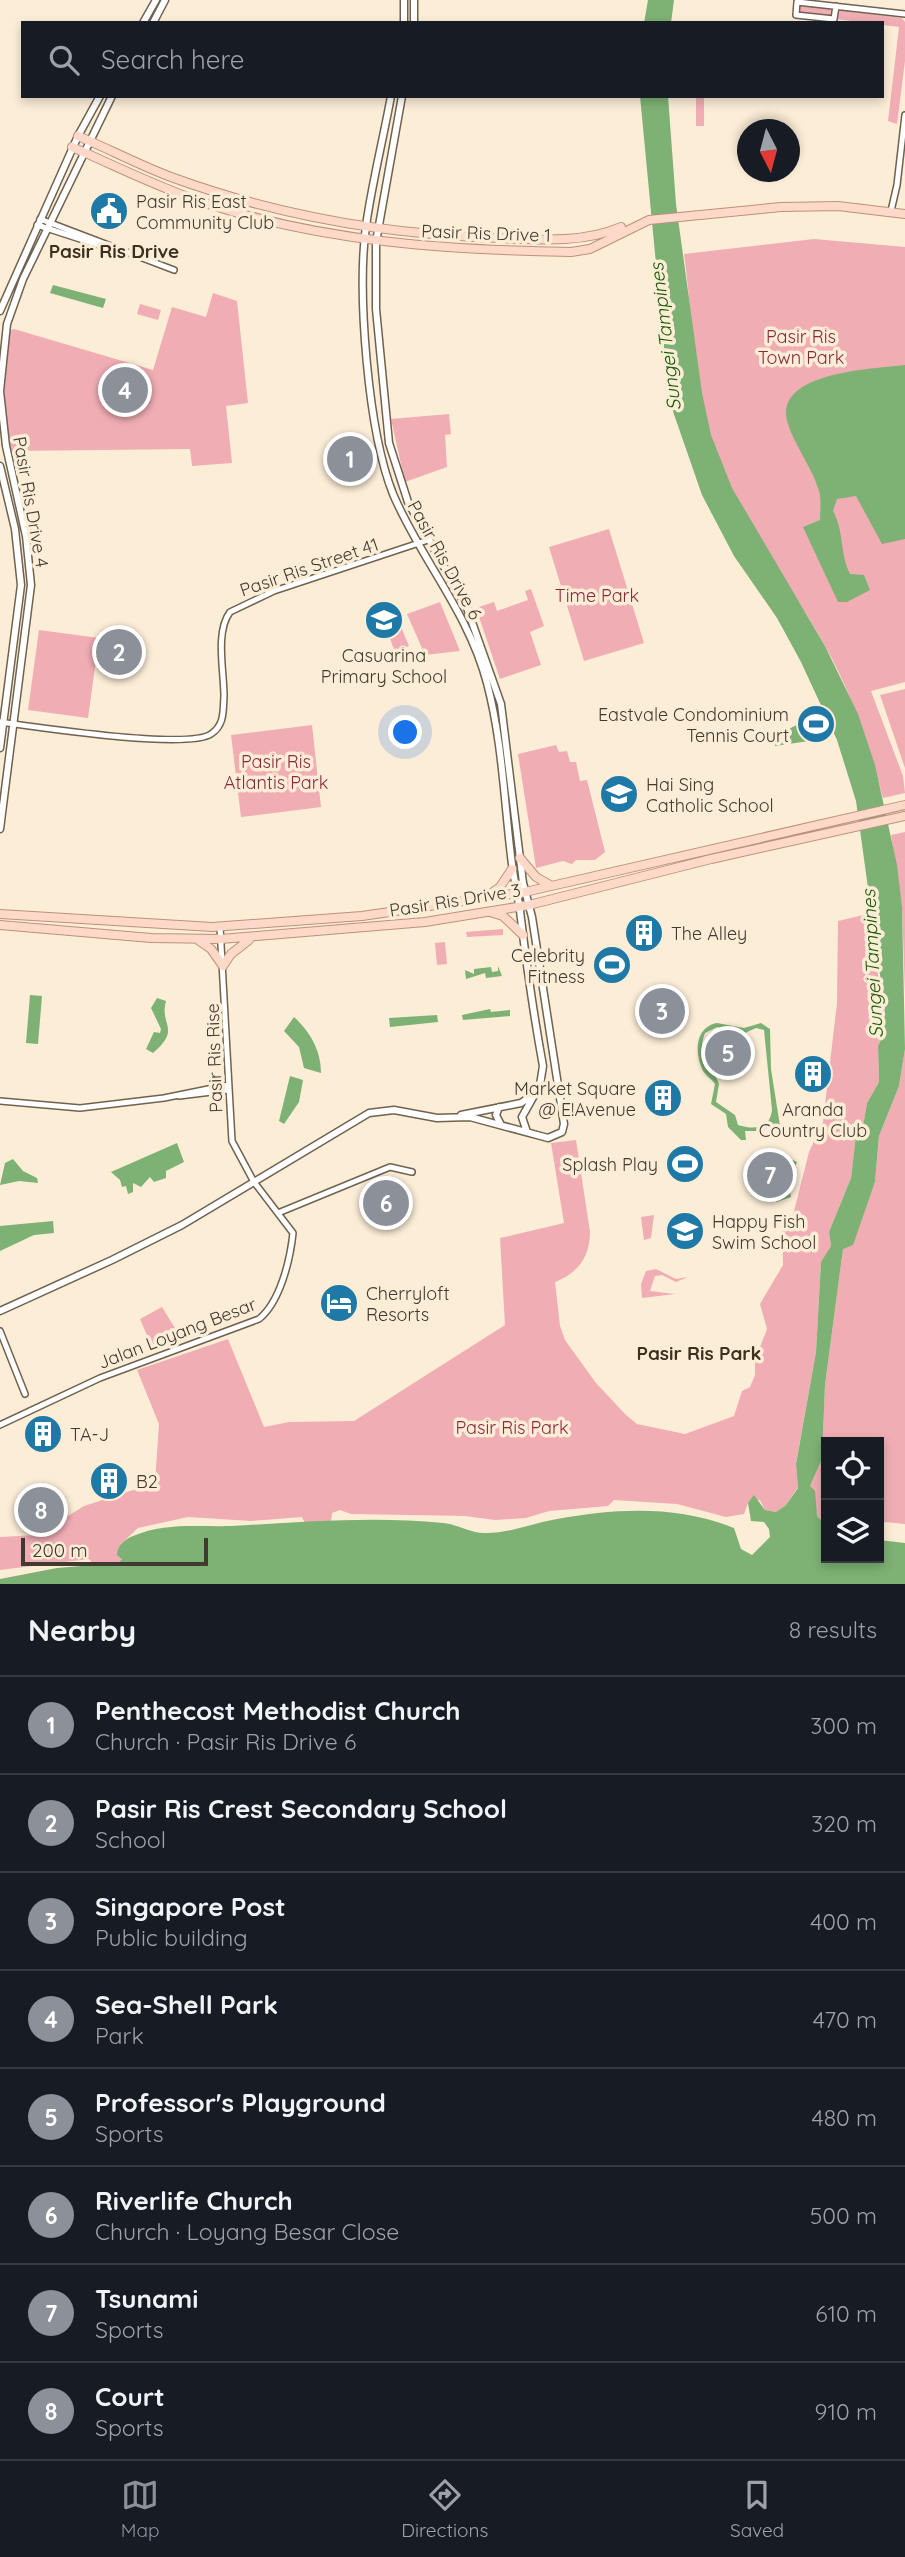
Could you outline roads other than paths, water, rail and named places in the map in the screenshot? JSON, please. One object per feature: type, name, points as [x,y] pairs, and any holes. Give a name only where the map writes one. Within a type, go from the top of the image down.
[{"type":"main road","name":"Pasir Ris Drive 1","points":[[78,135],[172,177],[251,202],[377,228],[476,238],[594,237],[648,219],[808,202],[905,211]]},
{"type":"main road","name":"Pasir Ris Drive 1","points":[[72,148],[204,203],[279,223],[376,242],[465,249],[571,252],[590,249],[648,219]]},
{"type":"main road","name":"Pasir Ris Drive 3","points":[[0,914],[153,926],[220,927],[362,916],[521,893],[905,805]]},
{"type":"main road","points":[[888,809],[890,820]]},
{"type":"main road","name":"Pasir Ris Drive 3","points":[[0,925],[194,939],[251,938],[376,927],[529,905],[711,859],[905,816]]},
{"type":"main road","points":[[520,858],[536,877],[553,886]]},
{"type":"main road","points":[[483,899],[500,887],[512,869]]},
{"type":"main road","points":[[487,912],[503,916],[523,935]]},
{"type":"main road","points":[[194,939],[211,948],[223,966],[231,954],[251,938]]},
{"type":"street","points":[[144,21],[156,0]]},
{"type":"street","points":[[153,21],[165,0]]},
{"type":"street","points":[[404,0],[404,21]]},
{"type":"street","points":[[414,0],[414,21]]},
{"type":"street","points":[[836,6],[834,19],[796,15],[797,2],[836,6],[905,14]]},
{"type":"street","points":[[0,311],[78,135],[99,98]]},
{"type":"street","name":"Pasir Ris Drive 4","points":[[0,829],[31,585],[26,536],[6,446],[0,367],[11,307],[111,98]]},
{"type":"street","name":"Pasir Ris Drive 6","points":[[391,98],[365,240],[365,309],[380,451],[393,492],[460,612],[484,672],[508,809],[512,869],[521,893],[529,905],[541,975],[564,1124],[556,1136],[538,1137],[527,1132],[522,1117],[535,1093],[542,1066],[519,906],[521,893],[520,858],[509,760],[495,680],[467,608],[408,502],[389,443],[376,309],[376,242],[402,98]]},
{"type":"street","points":[[892,209],[905,115]]},
{"type":"street","points":[[38,222],[174,270]]},
{"type":"street","name":"Pasir Ris Drive 4","points":[[0,466],[15,529],[21,585],[0,748]]},
{"type":"street","name":"Pasir Ris Street 41","points":[[14,724],[170,739],[205,737],[217,730],[223,718],[222,644],[225,618],[230,612],[275,591],[428,540]]},
{"type":"street","points":[[2,722],[14,724]]},
{"type":"street","name":"Pasir Ris Rise","points":[[220,927],[232,1141],[254,1182]]},
{"type":"street","points":[[528,977],[541,975]]},
{"type":"street","points":[[0,1101],[71,1108],[179,1096],[228,1087]]},
{"type":"street","points":[[448,1117],[521,1103],[535,1093]]},
{"type":"street","points":[[499,1107],[496,1115],[501,1125]]},
{"type":"street","points":[[0,1311],[152,1240],[369,1112],[394,1110],[470,1117],[527,1132]]},
{"type":"street","points":[[278,1213],[390,1167],[412,1172]]},
{"type":"street","name":"Jalan Loyang Besar","points":[[0,1425],[100,1378],[258,1320],[270,1310],[293,1233],[254,1182]]},
{"type":"street","points":[[0,1331],[25,1394]]},
{"type":"water","points":[[648,0],[674,0],[671,21],[644,21]]},
{"type":"water","name":"Sungei Tampines","points":[[640,98],[668,98],[676,204],[702,393],[711,435],[732,488],[825,646],[858,714],[875,765],[897,865],[902,907],[905,1049],[899,1086],[879,1136],[875,1182],[853,1245],[843,1249],[825,1385],[821,1461],[810,1486],[815,1491],[817,1516],[821,1520],[821,1563],[884,1563],[884,1541],[905,1543],[905,1584],[0,1584],[0,1579],[57,1568],[118,1563],[122,1559],[117,1555],[118,1549],[127,1539],[157,1529],[182,1526],[390,1520],[443,1523],[479,1533],[493,1533],[579,1515],[647,1511],[691,1515],[734,1528],[741,1549],[752,1555],[770,1537],[764,1522],[751,1521],[748,1503],[754,1495],[765,1510],[776,1512],[786,1505],[798,1488],[796,1464],[816,1352],[821,1262],[831,1246],[829,1232],[851,1178],[856,1135],[863,1126],[867,1103],[879,1082],[878,1046],[883,1036],[885,1011],[856,801],[837,740],[801,662],[777,618],[734,556],[702,495],[669,400]]},
{"type":"water","points":[[53,285],[106,299],[103,308],[50,293]]},
{"type":"water","points":[[905,365],[905,539],[882,544],[856,496],[837,499],[833,511],[839,527],[844,558],[850,574],[864,575],[870,590],[847,602],[838,602],[803,527],[820,520],[820,495],[788,424],[787,407],[794,393],[828,376]]},
{"type":"water","points":[[799,724],[803,726],[809,741],[775,746],[775,739]]},
{"type":"water","points":[[498,966],[502,976],[486,978],[485,973],[466,979],[465,970],[474,974],[474,969],[491,967],[492,972],[498,971]]},
{"type":"water","points":[[30,995],[42,996],[38,1044],[26,1043]]},
{"type":"water","points":[[157,998],[166,1001],[168,1032],[162,1045],[153,1053],[146,1049],[154,1032],[160,1033],[161,1029],[151,1008]]},
{"type":"water","points":[[490,1009],[491,1012],[510,1010],[510,1016],[463,1020],[462,1015]]},
{"type":"water","points":[[437,1015],[438,1022],[390,1027],[389,1018]]},
{"type":"water","points":[[294,1017],[314,1042],[321,1073],[304,1068],[299,1047],[284,1031]]},
{"type":"water","points":[[717,1023],[744,1028],[761,1023],[770,1029],[771,1069],[780,1126],[774,1124],[762,1131],[745,1131],[746,1140],[741,1140],[728,1127],[726,1114],[711,1104],[715,1084],[703,1071],[698,1056],[698,1042],[710,1025]],"holes":[[[717,1027],[745,1033],[756,1028],[764,1030],[772,1110],[768,1121],[755,1127],[738,1125],[735,1115],[716,1102],[719,1084],[702,1050],[705,1033]]]},
{"type":"water","points":[[719,1034],[732,1037],[742,1052],[740,1070],[723,1074],[713,1065],[715,1048],[710,1042]]},
{"type":"water","points":[[290,1076],[303,1080],[299,1102],[284,1124],[279,1121]]},
{"type":"water","points":[[177,1143],[184,1162],[166,1171],[166,1178],[154,1182],[150,1177],[141,1187],[133,1183],[133,1192],[128,1194],[126,1186],[122,1187],[120,1180],[111,1172]]},
{"type":"water","points":[[768,1148],[797,1162],[788,1182],[791,1197],[776,1202],[767,1186],[749,1179],[758,1153]]},
{"type":"water","points":[[13,1159],[23,1171],[37,1178],[38,1183],[19,1181],[0,1185],[5,1163]]},
{"type":"water","points":[[53,1221],[54,1233],[34,1235],[0,1251],[0,1226]]},
{"type":"place","name":"Pasir Ris East Community Club","points":[[109,211]]},
{"type":"place","name":"Sea-Shell Park","points":[[125,390]]},
{"type":"place","name":"Penthecost Methodist Church","points":[[350,459]]},
{"type":"place","name":"Casuarina Primary School","points":[[384,620]]},
{"type":"place","name":"Pasir Ris Crest Secondary School","points":[[119,652]]},
{"type":"place","name":"Eastvale Condominium Tennis Court","points":[[816,724]]},
{"type":"place","name":"Hai Sing Catholic School","points":[[619,794]]},
{"type":"place","name":"The Alley","points":[[644,933]]},
{"type":"place","name":"Celebrity Fitness","points":[[612,965]]},
{"type":"place","name":"Singapore Post","points":[[662,1011]]},
{"type":"place","name":"Professor's Playground","points":[[728,1053]]},
{"type":"place","name":"Aranda Country Club","points":[[813,1074]]},
{"type":"place","name":"Market Square @ E!Avenue","points":[[663,1098]]},
{"type":"place","name":"Splash Play","points":[[685,1164]]},
{"type":"place","name":"Tsunami","points":[[770,1175]]},
{"type":"place","name":"Riverlife Church","points":[[386,1203]]},
{"type":"place","name":"Happy Fish Swim School","points":[[685,1231]]},
{"type":"place","name":"Cherryloft Resorts","points":[[339,1303]]},
{"type":"place","name":"TA-J","points":[[43,1434]]},
{"type":"place","name":"B2","points":[[109,1481]]},
{"type":"place","name":"Court","points":[[41,1510]]},
{"type":"district","name":"Pasir Ris Drive","points":[[114,251]]},
{"type":"district","name":"Pasir Ris Park","points":[[699,1353]]},
{"type":"park label","name":"Pasir Ris Town Park","points":[[801,346]]},
{"type":"park label","name":"Time Park","points":[[597,595]]},
{"type":"park label","name":"Pasir Ris Atlantis Park","points":[[276,771]]}]
